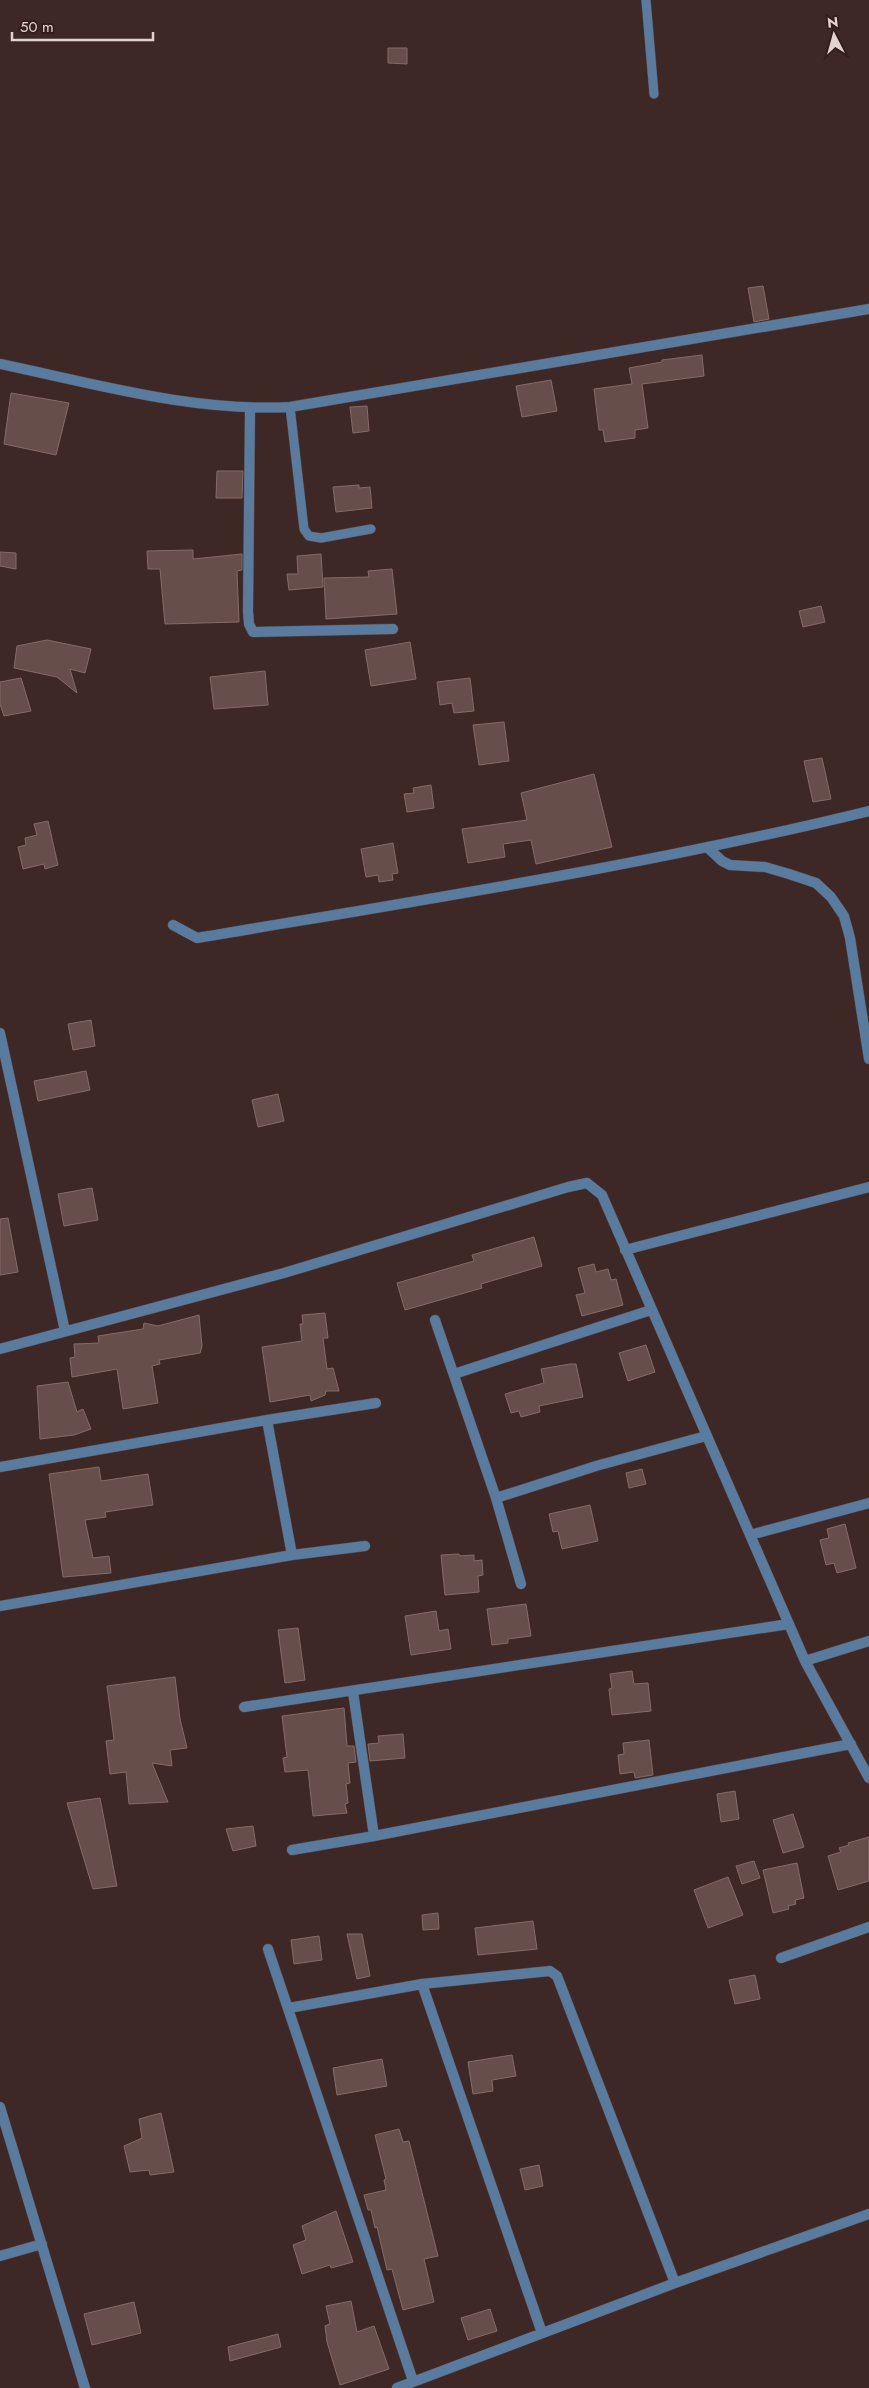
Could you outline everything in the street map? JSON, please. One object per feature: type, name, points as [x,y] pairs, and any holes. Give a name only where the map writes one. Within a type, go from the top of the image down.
[{"type":"street","points":[[0,364],[164,398],[213,406],[250,409],[290,407],[869,309]]},
{"type":"street","points":[[250,409],[248,611],[249,624],[253,632],[393,629]]},
{"type":"street","points":[[173,925],[197,938],[778,833],[869,811]]},
{"type":"street","points":[[707,846],[722,861],[730,865],[765,867],[789,874],[816,884],[831,897],[844,916],[846,923],[867,1024],[869,1059]]},
{"type":"street","points":[[0,1033],[65,1331]]},
{"type":"street","points":[[0,1349],[284,1273],[568,1187],[588,1183],[602,1196],[805,1661],[869,1778]]},
{"type":"street","points":[[625,1250],[869,1187]]},
{"type":"street","points":[[454,1374],[651,1310]]},
{"type":"street","points":[[435,1320],[496,1498],[521,1584]]},
{"type":"street","points":[[0,1467],[267,1420],[376,1403]]},
{"type":"street","points":[[267,1420],[292,1555]]},
{"type":"street","points":[[496,1498],[596,1466],[706,1436]]},
{"type":"street","points":[[750,1535],[869,1502]]},
{"type":"street","points":[[0,1606],[292,1555],[365,1546]]},
{"type":"street","points":[[244,1707],[353,1692],[789,1624]]},
{"type":"street","points":[[805,1661],[869,1641]]},
{"type":"street","points":[[353,1692],[374,1836]]},
{"type":"street","points":[[292,1850],[374,1836],[850,1744]]},
{"type":"street","points":[[781,1958],[869,1927]]},
{"type":"street","points":[[268,1949],[413,2381]]},
{"type":"street","points":[[288,2008],[422,1984],[550,1971],[557,1976],[675,2283]]},
{"type":"street","points":[[422,1984],[542,2333]]},
{"type":"street","points":[[0,2107],[86,2388]]},
{"type":"street","points":[[397,2388],[675,2283],[869,2214]]},
{"type":"street","points":[[0,2256],[42,2244]]},
{"type":"lane","points":[[646,0],[654,94]]},
{"type":"lane","points":[[290,407],[304,529],[309,536],[321,538],[371,529]]},
{"type":"building","points":[[388,48],[407,48],[407,64],[388,63]]},
{"type":"building","points":[[763,286],[769,319],[754,322],[748,288]]},
{"type":"building","points":[[702,355],[704,376],[642,384],[648,428],[635,430],[635,438],[605,442],[603,430],[599,430],[594,389],[632,384],[629,368],[662,362],[662,360]]},
{"type":"building","points":[[551,380],[557,411],[522,417],[516,386]]},
{"type":"building","points":[[11,393],[69,403],[56,455],[4,444]]},
{"type":"building","points":[[367,406],[369,431],[353,433],[350,407]]},
{"type":"building","points":[[217,471],[243,471],[242,498],[216,498]]},
{"type":"building","points":[[359,485],[359,488],[370,487],[372,508],[336,512],[333,487]]},
{"type":"building","points":[[193,550],[193,559],[242,554],[242,570],[237,571],[239,622],[165,624],[160,569],[148,569],[147,551]]},
{"type":"building","points":[[0,552],[16,553],[16,569],[0,566]]},
{"type":"building","points":[[321,554],[323,587],[289,590],[287,574],[298,574],[297,556]]},
{"type":"building","points":[[392,569],[397,614],[326,619],[324,578],[369,577],[368,571]]},
{"type":"building","points":[[821,606],[825,622],[803,627],[799,611]]},
{"type":"building","points":[[47,640],[91,649],[85,673],[70,669],[77,693],[57,677],[14,668],[17,646]]},
{"type":"building","points":[[410,642],[416,679],[371,686],[365,650]]},
{"type":"building","points":[[265,671],[268,705],[214,709],[210,677]]},
{"type":"building","points":[[21,678],[31,711],[4,716],[0,704],[0,682]]},
{"type":"building","points":[[470,678],[474,711],[454,713],[452,703],[440,705],[437,682]]},
{"type":"building","points":[[504,722],[509,761],[479,765],[473,725]]},
{"type":"building","points":[[822,758],[831,799],[813,802],[804,761]]},
{"type":"building","points":[[594,774],[612,847],[536,864],[531,840],[503,844],[505,857],[468,863],[462,829],[527,820],[521,793]]},
{"type":"building","points":[[431,785],[434,808],[407,812],[404,794],[414,793],[413,788]]},
{"type":"building","points":[[48,821],[58,865],[45,869],[44,864],[23,869],[18,847],[26,845],[25,838],[37,835],[34,824]]},
{"type":"building","points":[[393,843],[398,873],[392,874],[393,880],[379,882],[378,875],[366,877],[361,849]]},
{"type":"building","points":[[91,1020],[95,1046],[73,1050],[68,1024]]},
{"type":"building","points":[[86,1071],[90,1090],[38,1101],[34,1081]]},
{"type":"building","points":[[278,1094],[284,1121],[258,1127],[252,1100]]},
{"type":"building","points":[[92,1188],[98,1220],[64,1226],[58,1194]]},
{"type":"building","points":[[8,1218],[18,1272],[0,1275],[0,1219]]},
{"type":"building","points":[[534,1237],[542,1266],[481,1284],[482,1288],[405,1310],[397,1283],[474,1261],[472,1255]]},
{"type":"building","points":[[594,1264],[596,1272],[608,1269],[611,1280],[616,1279],[623,1305],[582,1316],[576,1295],[585,1293],[578,1268]]},
{"type":"building","points":[[325,1313],[328,1338],[323,1338],[327,1369],[333,1368],[339,1391],[326,1391],[325,1395],[311,1401],[310,1395],[270,1402],[262,1347],[302,1341],[300,1324],[303,1324],[302,1315]]},
{"type":"building","points":[[199,1315],[202,1346],[200,1353],[159,1360],[160,1364],[152,1366],[158,1403],[123,1409],[117,1369],[72,1377],[70,1358],[75,1357],[74,1344],[99,1343],[98,1336],[143,1329],[144,1323],[158,1326]]},
{"type":"building","points":[[646,1345],[655,1372],[628,1381],[619,1353]]},
{"type":"building","points":[[576,1364],[583,1397],[539,1406],[540,1412],[521,1417],[519,1411],[511,1413],[505,1394],[544,1383],[541,1369]]},
{"type":"building","points":[[68,1382],[77,1412],[83,1409],[91,1429],[74,1435],[40,1439],[37,1386]]},
{"type":"building","points":[[99,1467],[101,1481],[148,1474],[153,1505],[105,1512],[106,1517],[85,1520],[93,1558],[109,1556],[111,1573],[63,1577],[49,1474]]},
{"type":"building","points":[[642,1469],[646,1484],[629,1488],[626,1473]]},
{"type":"building","points":[[590,1505],[598,1541],[562,1549],[558,1531],[553,1532],[549,1514]]},
{"type":"building","points":[[845,1524],[856,1568],[837,1573],[834,1563],[826,1565],[820,1540],[829,1538],[827,1529]]},
{"type":"building","points":[[459,1554],[460,1556],[474,1555],[474,1561],[482,1560],[483,1575],[478,1576],[479,1592],[445,1595],[441,1555]]},
{"type":"building","points":[[526,1604],[531,1636],[508,1639],[508,1643],[492,1645],[487,1609]]},
{"type":"building","points":[[436,1611],[439,1631],[448,1629],[451,1649],[411,1655],[405,1616]]},
{"type":"building","points":[[298,1628],[305,1680],[285,1683],[278,1630]]},
{"type":"building","points":[[632,1671],[634,1684],[648,1683],[651,1711],[612,1715],[609,1689],[612,1688],[610,1674]]},
{"type":"building","points":[[175,1677],[180,1719],[187,1748],[170,1750],[172,1766],[152,1763],[168,1802],[129,1804],[126,1772],[110,1774],[106,1741],[114,1740],[107,1686]]},
{"type":"building","points":[[344,1708],[347,1746],[354,1746],[356,1762],[348,1763],[350,1783],[346,1784],[348,1803],[345,1804],[347,1813],[313,1816],[308,1770],[285,1772],[283,1758],[287,1757],[282,1716]]},
{"type":"building","points":[[403,1734],[405,1758],[370,1761],[368,1744],[379,1743],[378,1736]]},
{"type":"building","points":[[649,1740],[653,1775],[635,1778],[634,1772],[620,1774],[618,1755],[624,1754],[623,1743]]},
{"type":"building","points":[[735,1791],[739,1819],[721,1822],[717,1794]]},
{"type":"building","points":[[100,1798],[117,1886],[93,1889],[67,1803]]},
{"type":"building","points":[[793,1814],[804,1847],[783,1853],[773,1820]]},
{"type":"building","points":[[253,1826],[256,1846],[233,1851],[226,1829]]},
{"type":"building","points":[[869,1837],[869,1881],[838,1890],[828,1856],[841,1852],[839,1848],[849,1845],[848,1843]]},
{"type":"building","points":[[754,1861],[760,1878],[742,1884],[736,1866]]},
{"type":"building","points":[[797,1863],[804,1898],[795,1900],[796,1904],[788,1906],[789,1909],[773,1913],[763,1870]]},
{"type":"building","points":[[728,1877],[743,1915],[708,1928],[694,1890]]},
{"type":"building","points":[[438,1913],[439,1929],[423,1930],[422,1915]]},
{"type":"building","points":[[533,1921],[537,1949],[478,1955],[475,1928]]},
{"type":"building","points":[[347,1934],[362,1934],[370,1976],[357,1979]]},
{"type":"building","points":[[319,1936],[322,1960],[294,1964],[291,1940]]},
{"type":"building","points":[[755,1975],[760,1999],[735,2004],[729,1980]]},
{"type":"building","points":[[512,2055],[516,2076],[492,2080],[493,2091],[473,2094],[468,2062]]},
{"type":"building","points":[[382,2059],[387,2086],[337,2095],[333,2068]]},
{"type":"building","points":[[161,2113],[174,2172],[150,2175],[149,2170],[130,2172],[124,2146],[142,2138],[139,2119]]},
{"type":"building","points":[[399,2129],[403,2142],[409,2141],[438,2256],[424,2259],[434,2302],[403,2310],[392,2269],[387,2270],[377,2227],[375,2228],[371,2210],[368,2210],[364,2195],[386,2190],[384,2180],[386,2179],[375,2135]]},
{"type":"building","points":[[539,2165],[543,2186],[525,2190],[520,2169]]},
{"type":"building","points":[[336,2211],[353,2262],[331,2268],[330,2265],[302,2274],[293,2245],[306,2240],[302,2226]]},
{"type":"building","points":[[351,2301],[357,2332],[374,2326],[389,2369],[340,2385],[327,2342],[325,2326],[330,2324],[326,2306]]},
{"type":"building","points":[[134,2302],[141,2333],[92,2345],[84,2314]]},
{"type":"building","points":[[490,2309],[497,2331],[468,2340],[461,2318]]},
{"type":"building","points":[[278,2334],[281,2347],[230,2361],[228,2347]]}]
